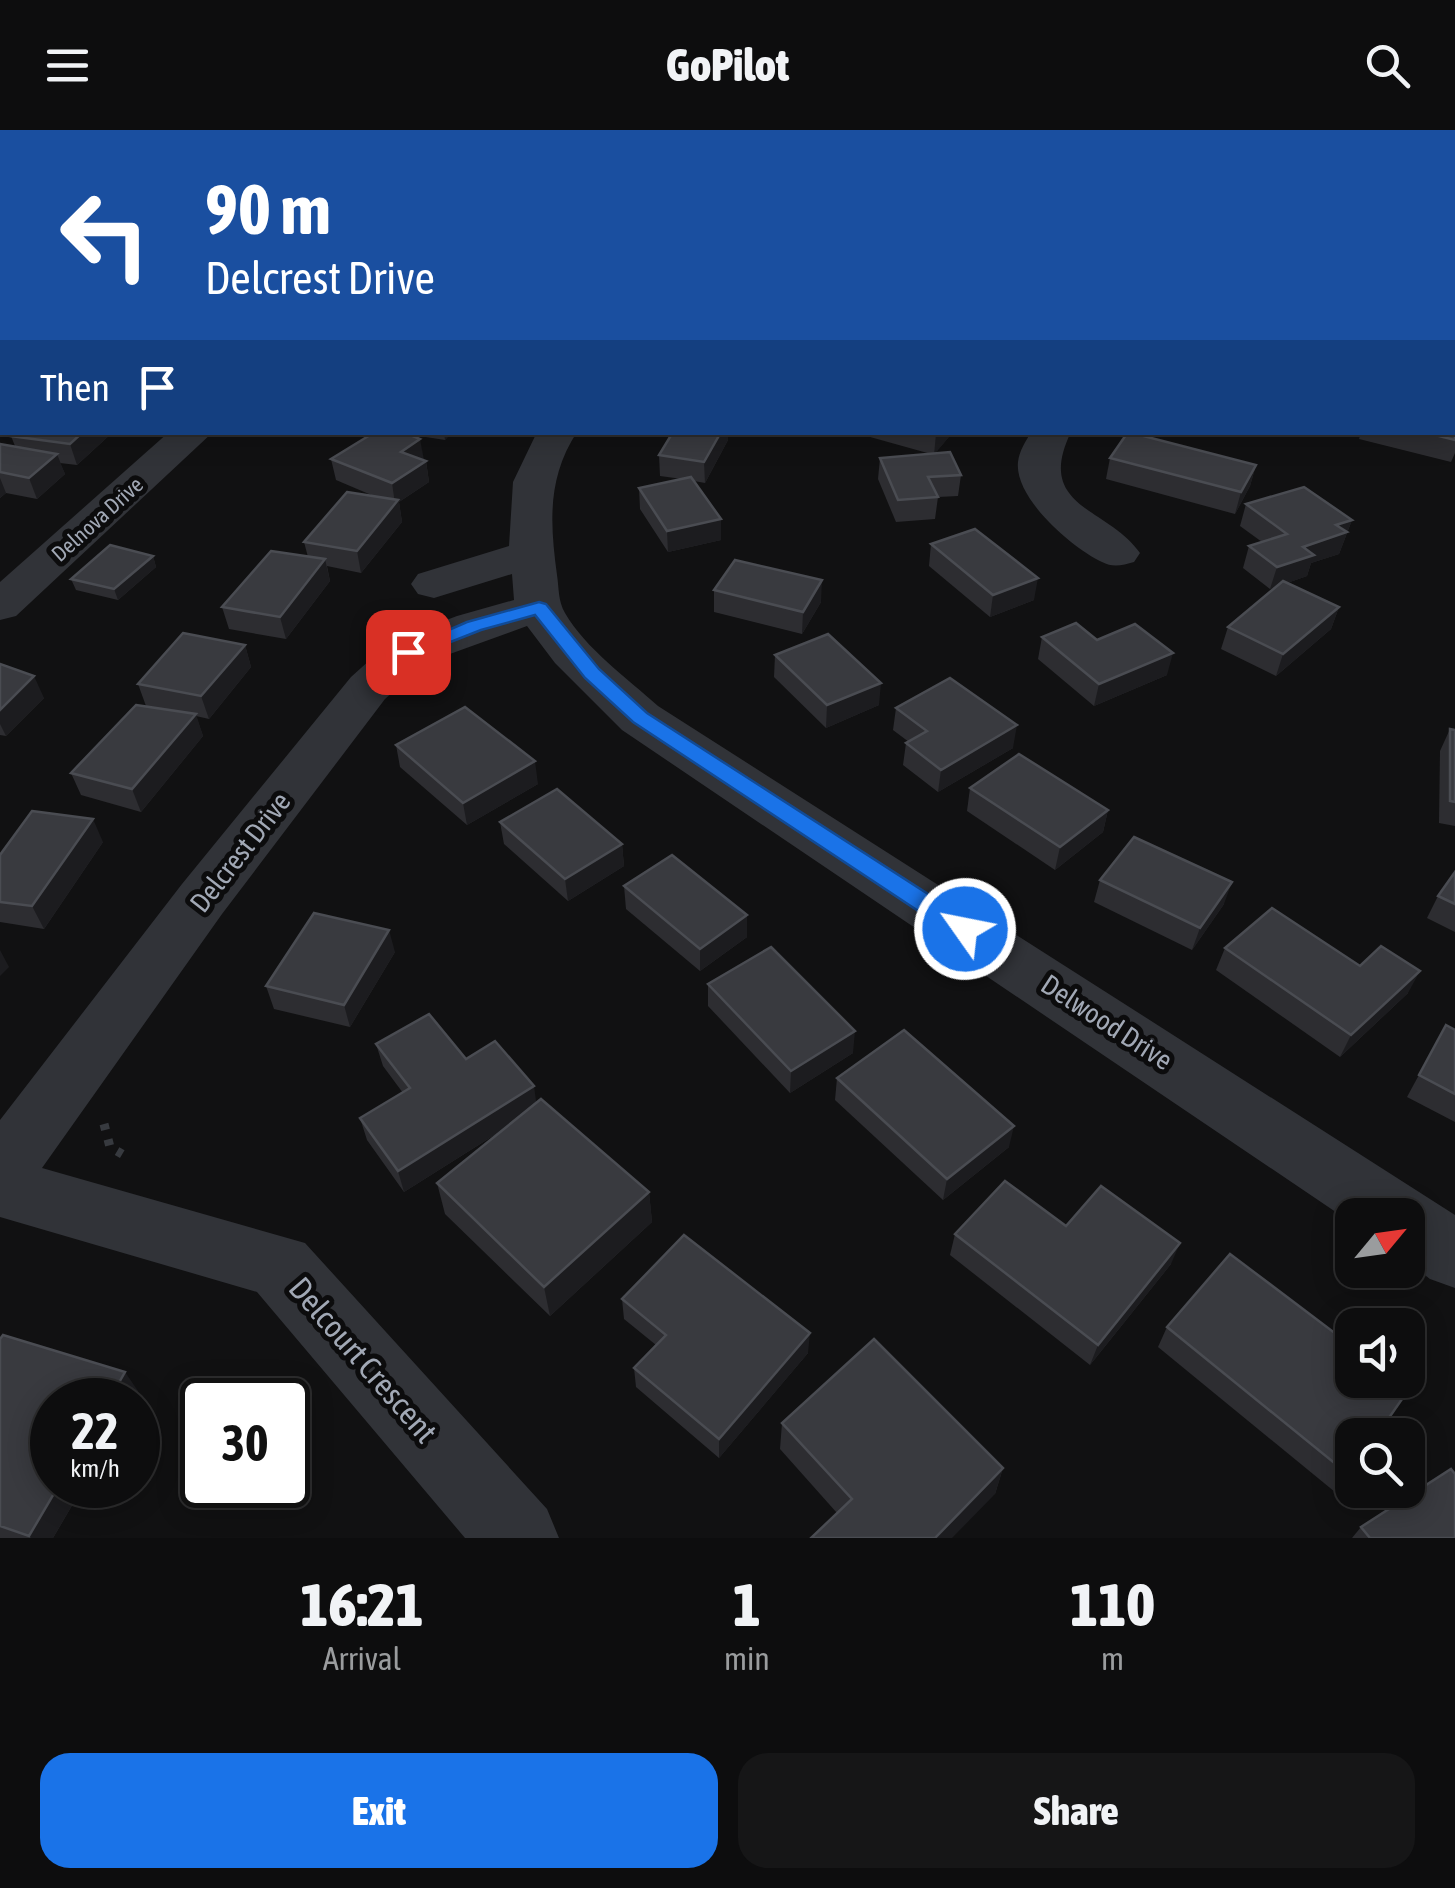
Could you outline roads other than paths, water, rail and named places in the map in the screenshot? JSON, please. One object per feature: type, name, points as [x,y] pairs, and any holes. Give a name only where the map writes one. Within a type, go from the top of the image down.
[{"type":"street","name":"Delnova Drive","points":[[0,606],[191,435]]},
{"type":"street","points":[[539,608],[527,523],[532,483],[556,435]]},
{"type":"street","points":[[1049,435],[1038,462],[1046,489],[1067,515],[1118,553]]},
{"type":"street","points":[[434,584],[531,553]]},
{"type":"street","name":"Delcrest Drive","points":[[0,1172],[202,899],[368,688],[408,652],[474,626],[539,608]]},
{"type":"street","name":"Delwood Drive","points":[[539,608],[592,674],[640,718],[1372,1198]]},
{"type":"street","name":"Delcourt Crescent","points":[[0,1187],[280,1266],[518,1538]]},
{"type":"street","points":[[1425,1234],[1455,1256]]}]
